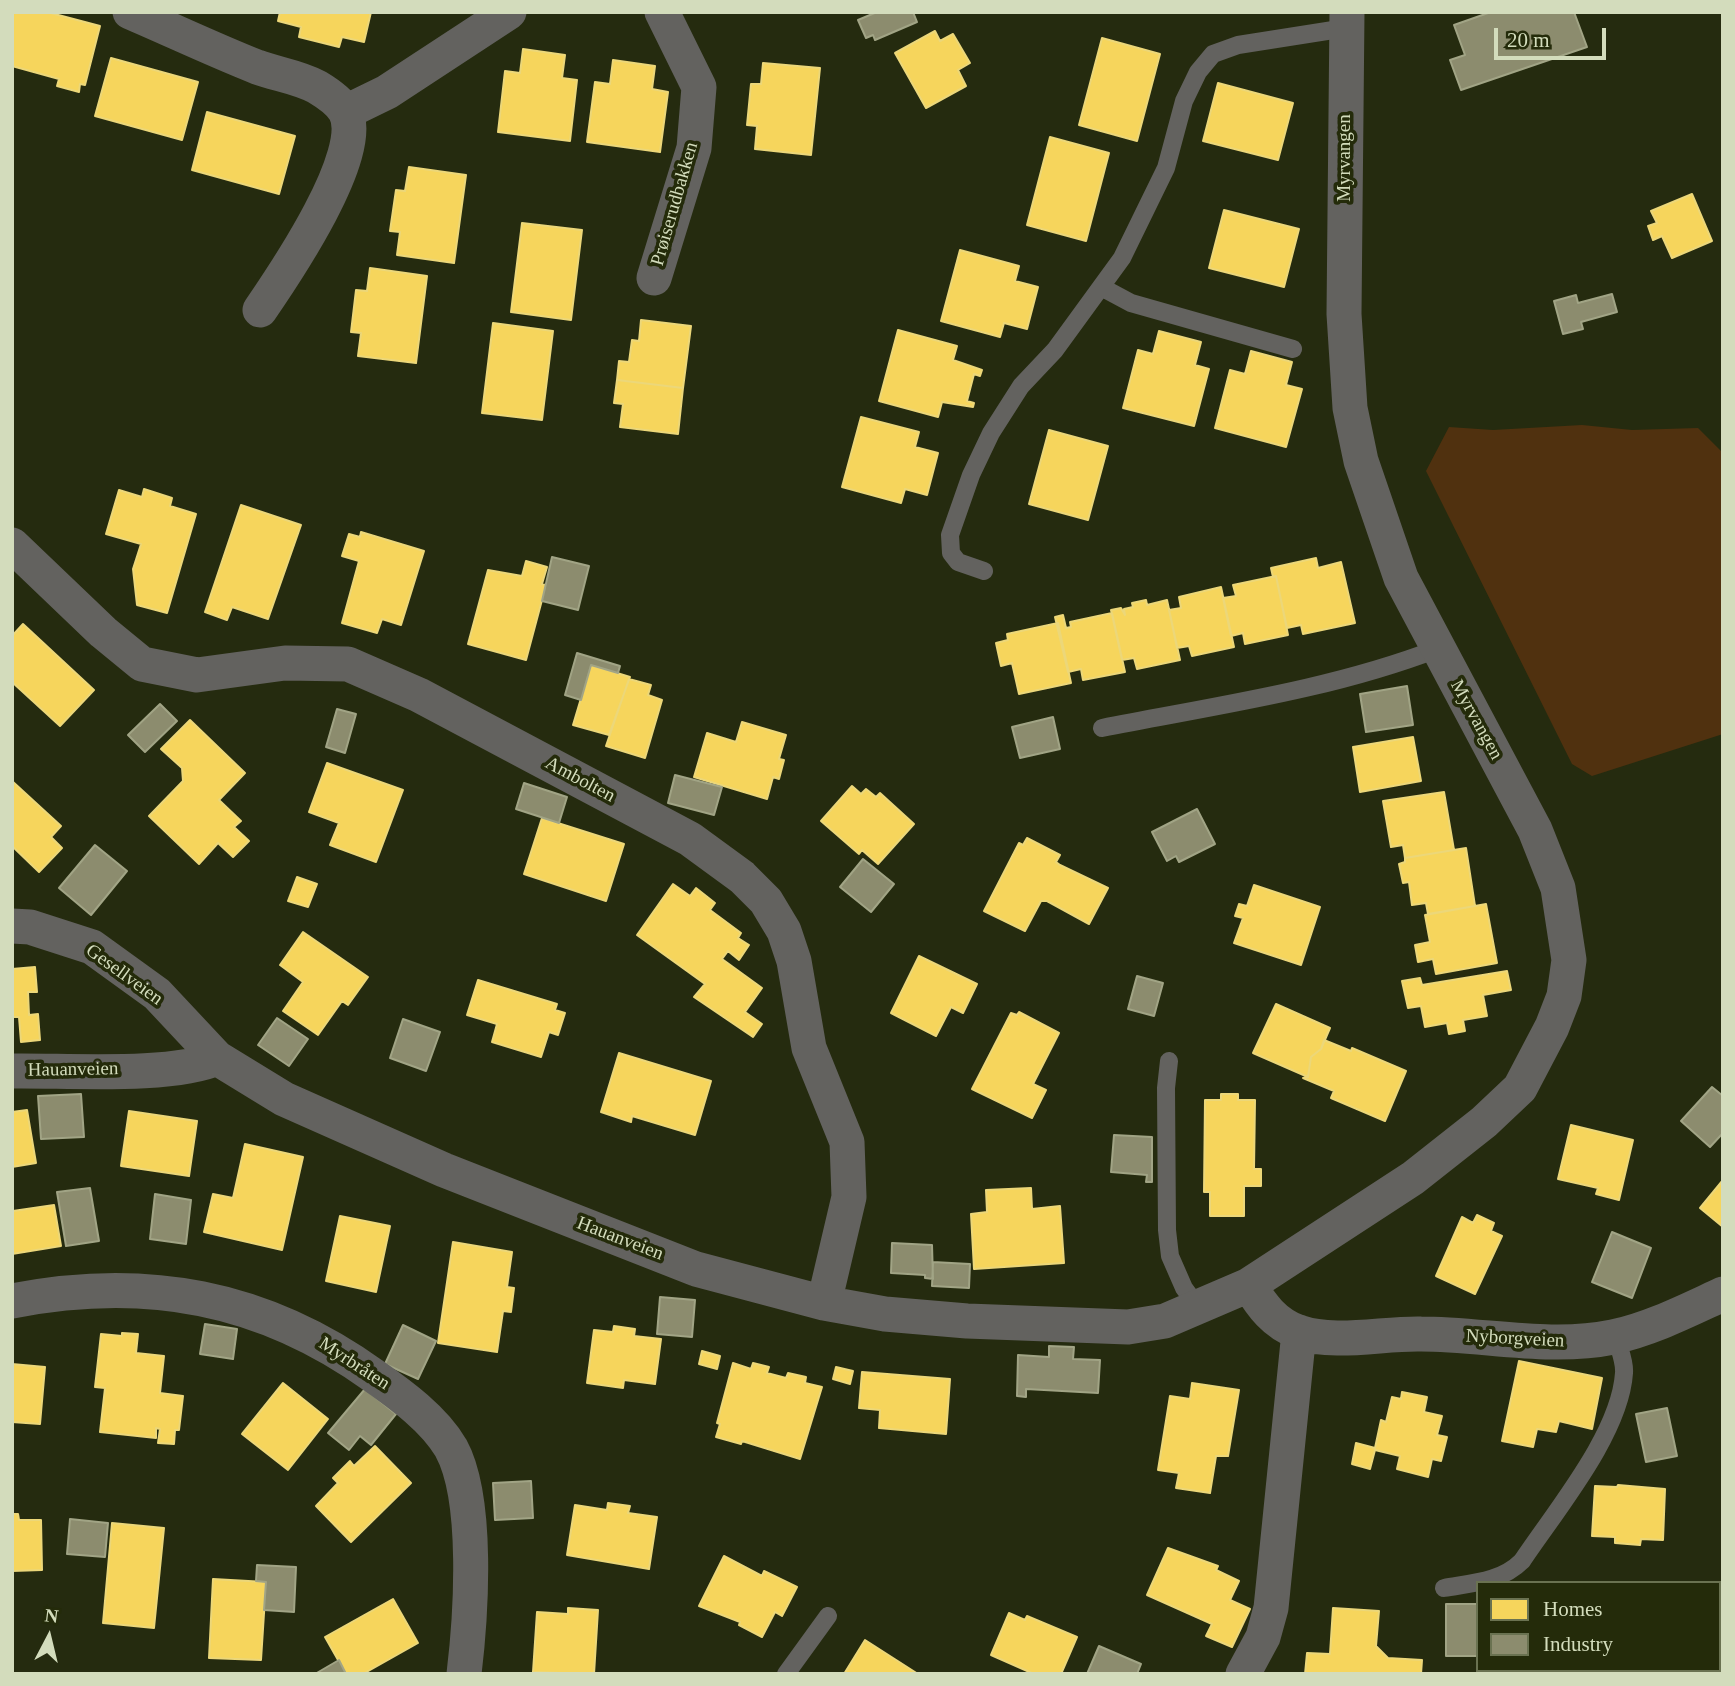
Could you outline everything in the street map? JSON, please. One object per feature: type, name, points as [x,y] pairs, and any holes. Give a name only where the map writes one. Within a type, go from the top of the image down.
[{"type":"street","points":[[130,12],[258,67],[314,85],[332,97],[346,112],[348,152],[285,275],[260,310]]},
{"type":"street","points":[[346,112],[387,92],[509,12]]},
{"type":"street","name":"Prøiserudbakken","points":[[654,278],[694,148],[699,87],[662,12]]},
{"type":"street","name":"Myrvangen","points":[[1249,1285],[1413,1178],[1484,1122],[1520,1088],[1541,1054],[1564,996],[1569,960],[1558,888],[1535,830],[1401,578],[1377,513],[1350,408],[1344,314],[1347,20]]},
{"type":"street","name":"Ambolten","points":[[12,545],[103,632],[142,664],[197,674],[285,663],[348,664],[419,695],[690,839],[742,877],[766,901],[784,931],[794,961],[809,1048],[847,1142],[849,1197],[824,1303]]},
{"type":"street","name":"Gesellveien","points":[[18,924],[92,947],[157,994],[218,1058]]},
{"type":"street","name":"Hauanveien","points":[[12,1071],[174,1069],[201,1065],[218,1058],[284,1099],[444,1170],[696,1269],[824,1303],[885,1314],[967,1321],[1128,1327],[1165,1321],[1249,1285]]},
{"type":"street","name":"Nyborgveien","points":[[1249,1285],[1263,1308],[1278,1322],[1299,1332],[1330,1337],[1421,1334],[1578,1342],[1616,1337],[1679,1314],[1723,1294]]},
{"type":"street","name":"Myrbråten","points":[[12,1301],[136,1290],[224,1301],[271,1317],[319,1339],[394,1390],[430,1423],[451,1449],[463,1488],[468,1522],[469,1582],[469,1632],[464,1674]]},
{"type":"street","points":[[1242,1674],[1264,1637],[1271,1608],[1299,1332]]},
{"type":"lane","points":[[984,571],[958,562],[951,553],[950,535],[971,475],[991,433],[1021,386],[1103,288],[1144,218],[1166,168],[1184,101],[1198,72],[1213,54],[1347,20]]},
{"type":"lane","points":[[1103,288],[1131,303],[1293,349]]},
{"type":"lane","points":[[1102,729],[1301,688],[1398,664],[1437,649]]},
{"type":"lane","points":[[1169,1061],[1166,1088],[1167,1230],[1170,1256],[1184,1288],[1198,1307]]},
{"type":"lane","points":[[1490,1581],[1513,1570],[1522,1562],[1599,1447],[1616,1414],[1624,1372],[1616,1337]]},
{"type":"lane","points":[[1444,1588],[1476,1583]]},
{"type":"lane","points":[[786,1674],[828,1616]]},
{"type":"shaded area","points":[[1582,425],[1632,430],[1698,428],[1723,453],[1723,734],[1592,776],[1572,764],[1426,471],[1449,427],[1493,430]]},
{"type":"building: Homes","points":[[12,12],[47,12],[100,26],[85,85],[80,84],[79,92],[57,86],[59,79],[12,66]]},
{"type":"building: Homes","points":[[280,12],[371,12],[364,42],[342,37],[339,47],[299,37],[301,27],[278,21]]},
{"type":"building: Homes","points":[[935,31],[940,41],[953,34],[970,63],[958,70],[966,86],[926,108],[895,53]]},
{"type":"building: Homes","points":[[1102,38],[1160,54],[1137,141],[1079,125]]},
{"type":"building: Homes","points":[[523,49],[565,55],[562,78],[577,80],[570,141],[498,132],[505,71],[520,73]]},
{"type":"building: Homes","points":[[111,58],[198,82],[182,140],[95,116]]},
{"type":"building: Homes","points":[[613,60],[655,66],[652,89],[668,92],[660,152],[587,142],[595,82],[610,84]]},
{"type":"building: Homes","points":[[763,63],[820,68],[811,155],[755,149],[757,126],[747,125],[751,84],[761,84]]},
{"type":"building: Homes","points":[[1218,83],[1293,103],[1278,160],[1203,141]]},
{"type":"building: Homes","points":[[207,112],[295,136],[279,194],[192,170]]},
{"type":"building: Homes","points":[[1050,137],[1109,153],[1086,241],[1027,225]]},
{"type":"building: Homes","points":[[409,167],[466,175],[454,263],[397,255],[400,232],[390,231],[396,190],[405,191]]},
{"type":"building: Homes","points":[[1692,194],[1712,241],[1672,258],[1662,236],[1653,240],[1648,226],[1657,223],[1651,211]]},
{"type":"building: Homes","points":[[1224,210],[1299,229],[1284,287],[1209,268]]},
{"type":"building: Homes","points":[[522,223],[582,230],[571,320],[511,312]]},
{"type":"building: Homes","points":[[960,250],[1019,266],[1015,281],[1038,287],[1027,329],[1004,323],[1000,337],[941,321]]},
{"type":"building: Homes","points":[[370,268],[427,276],[416,363],[358,356],[361,333],[351,332],[356,290],[367,291]]},
{"type":"building: Homes","points":[[641,320],[691,326],[683,388],[617,380],[619,361],[629,362],[632,340],[639,341]]},
{"type":"building: Homes","points":[[493,323],[553,331],[542,420],[482,413]]},
{"type":"building: Homes","points":[[898,330],[957,346],[953,360],[982,370],[980,376],[974,374],[967,401],[974,403],[973,407],[942,402],[938,417],[879,401]]},
{"type":"building: Homes","points":[[1159,331],[1201,342],[1195,365],[1209,369],[1194,426],[1123,408],[1138,350],[1153,354]]},
{"type":"building: Homes","points":[[1251,351],[1292,362],[1286,385],[1302,389],[1286,447],[1215,428],[1230,370],[1245,374]]},
{"type":"building: Homes","points":[[617,380],[683,388],[678,434],[620,427],[623,404],[614,403]]},
{"type":"building: Homes","points":[[861,417],[919,432],[915,447],[938,453],[927,495],[905,489],[901,503],[842,487]]},
{"type":"building: Homes","points":[[1049,430],[1108,446],[1088,520],[1029,504]]},
{"type":"building: Homes","points":[[144,489],[172,498],[170,506],[196,514],[167,613],[137,605],[133,569],[141,544],[106,534],[119,490],[142,497]]},
{"type":"building: Homes","points":[[241,505],[301,525],[268,619],[232,607],[227,620],[205,612]]},
{"type":"building: Homes","points":[[361,532],[424,551],[401,625],[382,619],[377,633],[342,623],[359,561],[342,556],[349,534],[360,537]]},
{"type":"building: Homes","points":[[1316,558],[1318,568],[1341,562],[1355,623],[1303,634],[1301,625],[1287,628],[1276,576],[1273,577],[1271,568]]},
{"type":"building: Homes","points":[[526,561],[547,567],[542,584],[546,585],[526,660],[468,644],[488,570],[522,576]]},
{"type":"building: Homes","points":[[1276,576],[1288,635],[1245,644],[1243,633],[1231,636],[1223,598],[1236,596],[1233,585]]},
{"type":"building: Homes","points":[[1221,587],[1234,647],[1192,656],[1189,646],[1177,648],[1169,610],[1181,608],[1179,597]]},
{"type":"building: Homes","points":[[1146,600],[1147,605],[1167,600],[1180,660],[1137,669],[1134,658],[1122,660],[1111,610],[1121,608],[1125,615],[1124,609],[1133,607],[1132,603]]},
{"type":"building: Homes","points":[[1112,613],[1125,672],[1083,680],[1081,669],[1068,672],[1055,617],[1063,615],[1066,628],[1071,627],[1070,622]]},
{"type":"building: Homes","points":[[1058,623],[1071,683],[1019,694],[1012,663],[1001,666],[996,643],[1008,640],[1007,634]]},
{"type":"building: Homes","points":[[23,624],[94,690],[60,726],[12,682],[12,636]]},
{"type":"building: Homes","points":[[591,665],[630,677],[609,735],[573,725]]},
{"type":"building: Homes","points":[[629,679],[651,685],[648,695],[662,700],[645,758],[606,746]]},
{"type":"building: Homes","points":[[190,720],[245,773],[219,800],[241,821],[234,827],[249,841],[233,857],[218,843],[199,864],[149,816],[183,781],[182,768],[161,749]]},
{"type":"building: Homes","points":[[742,722],[786,735],[779,759],[784,760],[779,779],[773,777],[767,799],[694,777],[707,733],[736,742]]},
{"type":"building: Homes","points":[[1413,737],[1421,781],[1360,792],[1353,747]]},
{"type":"building: Homes","points":[[327,763],[403,790],[376,862],[330,845],[339,823],[309,812]]},
{"type":"building: Homes","points":[[12,781],[61,826],[51,837],[62,848],[39,872],[12,846]]},
{"type":"building: Homes","points":[[852,786],[861,794],[866,789],[876,797],[880,793],[914,824],[878,864],[862,850],[859,854],[821,821]]},
{"type":"building: Homes","points":[[1444,792],[1454,850],[1405,858],[1403,845],[1391,847],[1383,801]]},
{"type":"building: Homes","points":[[542,818],[624,844],[606,901],[524,874]]},
{"type":"building: Homes","points":[[1027,838],[1060,855],[1056,862],[1060,865],[1108,888],[1089,924],[1047,901],[1041,901],[1025,931],[984,911],[1019,843],[1023,845]]},
{"type":"building: Homes","points":[[1466,848],[1475,906],[1428,914],[1426,903],[1412,905],[1409,882],[1403,883],[1399,864],[1405,862],[1405,858]]},
{"type":"building: Homes","points":[[297,877],[317,884],[308,907],[288,901]]},
{"type":"building: Homes","points":[[673,884],[690,896],[696,888],[715,903],[710,910],[741,933],[738,938],[749,945],[739,960],[728,951],[722,959],[762,988],[745,1012],[762,1024],[753,1037],[694,997],[705,984],[637,935]]},
{"type":"building: Homes","points":[[1254,885],[1320,907],[1301,965],[1234,943],[1243,918],[1235,916],[1239,904],[1247,906]]},
{"type":"building: Homes","points":[[1486,904],[1497,963],[1436,974],[1433,959],[1418,962],[1415,945],[1430,942],[1425,915]]},
{"type":"building: Homes","points":[[303,932],[368,977],[348,1005],[342,1001],[318,1035],[283,1011],[303,982],[280,965]]},
{"type":"building: Homes","points":[[919,956],[977,984],[963,1013],[951,1007],[936,1036],[891,1013]]},
{"type":"building: Homes","points":[[35,967],[37,992],[28,992],[29,1015],[38,1014],[40,1040],[21,1042],[19,1017],[12,1017],[12,969]]},
{"type":"building: Homes","points":[[1507,971],[1511,990],[1483,995],[1487,1016],[1463,1020],[1465,1031],[1449,1034],[1447,1023],[1425,1027],[1421,1006],[1408,1008],[1402,981],[1420,978],[1422,985]]},
{"type":"building: Homes","points":[[478,980],[557,1004],[555,1010],[565,1013],[558,1035],[549,1032],[541,1057],[492,1042],[497,1024],[467,1015]]},
{"type":"building: Homes","points":[[1276,1004],[1330,1028],[1321,1049],[1311,1057],[1308,1077],[1253,1053]]},
{"type":"building: Homes","points":[[1019,1012],[1059,1033],[1033,1084],[1046,1090],[1032,1118],[972,1089],[1011,1013],[1017,1015]]},
{"type":"building: Homes","points":[[1324,1040],[1351,1051],[1352,1048],[1406,1071],[1385,1121],[1331,1098],[1334,1091],[1303,1078],[1308,1077],[1311,1057],[1321,1049]]},
{"type":"building: Homes","points":[[619,1053],[711,1081],[695,1135],[632,1116],[631,1122],[601,1112]]},
{"type":"building: Homes","points":[[1221,1094],[1238,1094],[1238,1100],[1255,1100],[1254,1169],[1261,1169],[1261,1186],[1244,1186],[1244,1216],[1210,1216],[1210,1192],[1204,1192],[1205,1100],[1221,1100]]},
{"type":"building: Homes","points":[[27,1110],[36,1163],[12,1167],[12,1112]]},
{"type":"building: Homes","points":[[129,1111],[197,1121],[189,1176],[121,1166]]},
{"type":"building: Homes","points":[[1571,1125],[1633,1140],[1619,1200],[1596,1194],[1598,1188],[1558,1179]]},
{"type":"building: Homes","points":[[245,1144],[303,1157],[282,1250],[204,1232],[213,1194],[233,1198]]},
{"type":"building: Homes","points":[[1723,1180],[1723,1227],[1700,1208]]},
{"type":"building: Homes","points":[[1031,1188],[1032,1209],[1060,1206],[1064,1263],[974,1269],[971,1214],[987,1212],[986,1190]]},
{"type":"building: Homes","points":[[54,1205],[61,1246],[12,1254],[12,1207],[13,1211]]},
{"type":"building: Homes","points":[[1477,1215],[1494,1223],[1491,1231],[1502,1236],[1475,1294],[1436,1276],[1462,1217],[1473,1223]]},
{"type":"building: Homes","points":[[340,1216],[390,1226],[376,1292],[326,1281]]},
{"type":"building: Homes","points":[[453,1242],[512,1252],[507,1287],[514,1288],[511,1312],[503,1311],[497,1352],[438,1343]]},
{"type":"building: Homes","points":[[614,1326],[635,1329],[634,1336],[661,1339],[655,1384],[624,1380],[623,1388],[587,1383],[594,1330],[613,1332]]},
{"type":"building: Homes","points":[[122,1333],[138,1334],[136,1353],[164,1356],[160,1393],[183,1396],[179,1430],[175,1430],[174,1444],[158,1443],[160,1429],[156,1428],[156,1438],[100,1432],[105,1388],[95,1387],[101,1334],[122,1336]]},
{"type":"building: Homes","points":[[702,1351],[720,1356],[717,1369],[699,1364]]},
{"type":"building: Homes","points":[[1519,1361],[1602,1378],[1592,1429],[1559,1421],[1556,1432],[1537,1429],[1533,1447],[1502,1441]]},
{"type":"building: Homes","points":[[733,1363],[751,1369],[753,1363],[769,1367],[767,1373],[786,1378],[788,1373],[806,1377],[805,1383],[822,1387],[800,1459],[742,1441],[741,1444],[716,1437],[720,1424],[717,1423]]},
{"type":"building: Homes","points":[[12,1364],[45,1367],[40,1424],[12,1422]]},
{"type":"building: Homes","points":[[836,1367],[853,1371],[850,1384],[833,1379]]},
{"type":"building: Homes","points":[[862,1372],[950,1379],[946,1434],[879,1428],[880,1410],[859,1408]]},
{"type":"building: Homes","points":[[283,1383],[328,1419],[288,1470],[242,1434]]},
{"type":"building: Homes","points":[[1192,1383],[1239,1390],[1228,1456],[1216,1456],[1210,1493],[1176,1488],[1179,1473],[1158,1470],[1170,1396],[1190,1399]]},
{"type":"building: Homes","points":[[1402,1392],[1427,1397],[1424,1412],[1442,1416],[1437,1435],[1447,1437],[1441,1461],[1432,1459],[1428,1477],[1397,1469],[1400,1456],[1375,1450],[1370,1469],[1352,1464],[1356,1443],[1375,1448],[1381,1420],[1386,1422],[1392,1397],[1401,1399]]},
{"type":"building: Homes","points":[[375,1446],[411,1483],[351,1542],[316,1506],[338,1483],[333,1478],[350,1461],[354,1466]]},
{"type":"building: Homes","points":[[1595,1486],[1665,1489],[1663,1540],[1641,1539],[1640,1545],[1615,1543],[1615,1537],[1592,1536]]},
{"type":"building: Homes","points":[[608,1503],[630,1506],[628,1513],[657,1517],[649,1569],[567,1555],[575,1505],[607,1510]]},
{"type":"building: Homes","points":[[12,1514],[18,1514],[19,1520],[41,1520],[42,1570],[12,1571]]},
{"type":"building: Homes","points":[[112,1523],[164,1528],[154,1628],[103,1623]]},
{"type":"building: Homes","points":[[1168,1548],[1218,1566],[1216,1570],[1239,1581],[1230,1600],[1250,1609],[1232,1647],[1206,1636],[1212,1624],[1147,1595]]},
{"type":"building: Homes","points":[[724,1556],[762,1576],[764,1571],[797,1587],[782,1616],[775,1612],[762,1637],[739,1625],[740,1622],[699,1606]]},
{"type":"building: Homes","points":[[213,1579],[266,1582],[261,1660],[209,1658]]},
{"type":"building: Homes","points":[[393,1599],[418,1643],[363,1674],[346,1674],[325,1637]]},
{"type":"building: Homes","points":[[568,1608],[598,1610],[594,1674],[533,1672],[537,1612],[568,1614]]},
{"type":"building: Homes","points":[[1333,1608],[1379,1611],[1376,1646],[1388,1658],[1422,1660],[1421,1674],[1305,1674],[1307,1653],[1330,1654]]},
{"type":"building: Homes","points":[[1009,1613],[1025,1620],[1027,1616],[1077,1637],[1061,1674],[1034,1674],[991,1655]]},
{"type":"building: Homes","points":[[865,1640],[918,1674],[844,1674]]},
{"type":"building: Industry","points":[[877,12],[913,12],[917,22],[875,40],[873,35],[866,38],[858,20]]},
{"type":"building: Industry","points":[[1491,12],[1574,12],[1587,47],[1461,90],[1450,60],[1465,55],[1454,25]]},
{"type":"building: Industry","points":[[1612,294],[1617,312],[1581,322],[1583,329],[1563,334],[1554,301],[1576,295],[1578,303]]},
{"type":"building: Industry","points":[[552,557],[589,566],[578,610],[542,601]]},
{"type":"building: Industry","points":[[577,653],[620,666],[618,673],[591,665],[581,700],[565,695]]},
{"type":"building: Industry","points":[[1407,686],[1413,725],[1366,732],[1360,694]]},
{"type":"building: Industry","points":[[160,704],[177,721],[145,752],[128,735]]},
{"type":"building: Industry","points":[[337,709],[356,714],[345,753],[326,747]]},
{"type":"building: Industry","points":[[1053,717],[1060,749],[1020,758],[1012,727]]},
{"type":"building: Industry","points":[[675,775],[722,787],[714,815],[668,803]]},
{"type":"building: Industry","points":[[524,783],[567,797],[559,823],[516,809]]},
{"type":"building: Industry","points":[[1197,809],[1215,844],[1179,862],[1176,856],[1167,861],[1152,832]]},
{"type":"building: Industry","points":[[95,845],[127,871],[91,915],[59,888]]},
{"type":"building: Industry","points":[[863,859],[894,884],[871,912],[840,887]]},
{"type":"building: Industry","points":[[1137,976],[1163,983],[1154,1016],[1128,1009]]},
{"type":"building: Industry","points":[[277,1018],[308,1039],[289,1066],[258,1045]]},
{"type":"building: Industry","points":[[403,1019],[440,1032],[426,1071],[390,1058]]},
{"type":"building: Industry","points":[[1712,1087],[1723,1096],[1723,1133],[1710,1147],[1681,1121]]},
{"type":"building: Industry","points":[[81,1094],[84,1137],[41,1139],[38,1096]]},
{"type":"building: Industry","points":[[1114,1135],[1152,1137],[1152,1182],[1146,1182],[1147,1175],[1111,1172]]},
{"type":"building: Industry","points":[[90,1188],[99,1241],[66,1246],[57,1192]]},
{"type":"building: Industry","points":[[155,1194],[191,1200],[186,1244],[150,1239]]},
{"type":"building: Industry","points":[[1612,1232],[1651,1248],[1632,1298],[1592,1282]]},
{"type":"building: Industry","points":[[892,1243],[932,1245],[933,1279],[925,1278],[925,1275],[891,1273]]},
{"type":"building: Industry","points":[[933,1262],[970,1264],[969,1288],[932,1286]]},
{"type":"building: Industry","points":[[660,1297],[695,1300],[692,1337],[657,1334]]},
{"type":"building: Industry","points":[[205,1324],[237,1329],[233,1359],[200,1354]]},
{"type":"building: Industry","points":[[403,1325],[436,1341],[418,1379],[385,1364]]},
{"type":"building: Industry","points":[[1049,1346],[1074,1347],[1073,1359],[1100,1360],[1098,1393],[1026,1389],[1026,1397],[1017,1396],[1018,1355],[1049,1357]]},
{"type":"building: Industry","points":[[365,1389],[396,1414],[371,1445],[360,1436],[349,1450],[328,1433]]},
{"type":"building: Industry","points":[[1667,1408],[1677,1456],[1646,1462],[1636,1414]]},
{"type":"building: Industry","points":[[531,1481],[533,1518],[495,1520],[493,1483]]},
{"type":"building: Industry","points":[[70,1519],[108,1523],[105,1557],[67,1554]]},
{"type":"building: Industry","points":[[257,1565],[296,1567],[294,1612],[264,1610],[266,1582],[256,1581]]},
{"type":"building: Industry","points":[[1446,1604],[1476,1604],[1476,1656],[1446,1656]]},
{"type":"building: Industry","points":[[1099,1646],[1141,1664],[1137,1674],[1087,1674]]},
{"type":"building: Industry","points":[[339,1660],[346,1674],[315,1674]]}]
